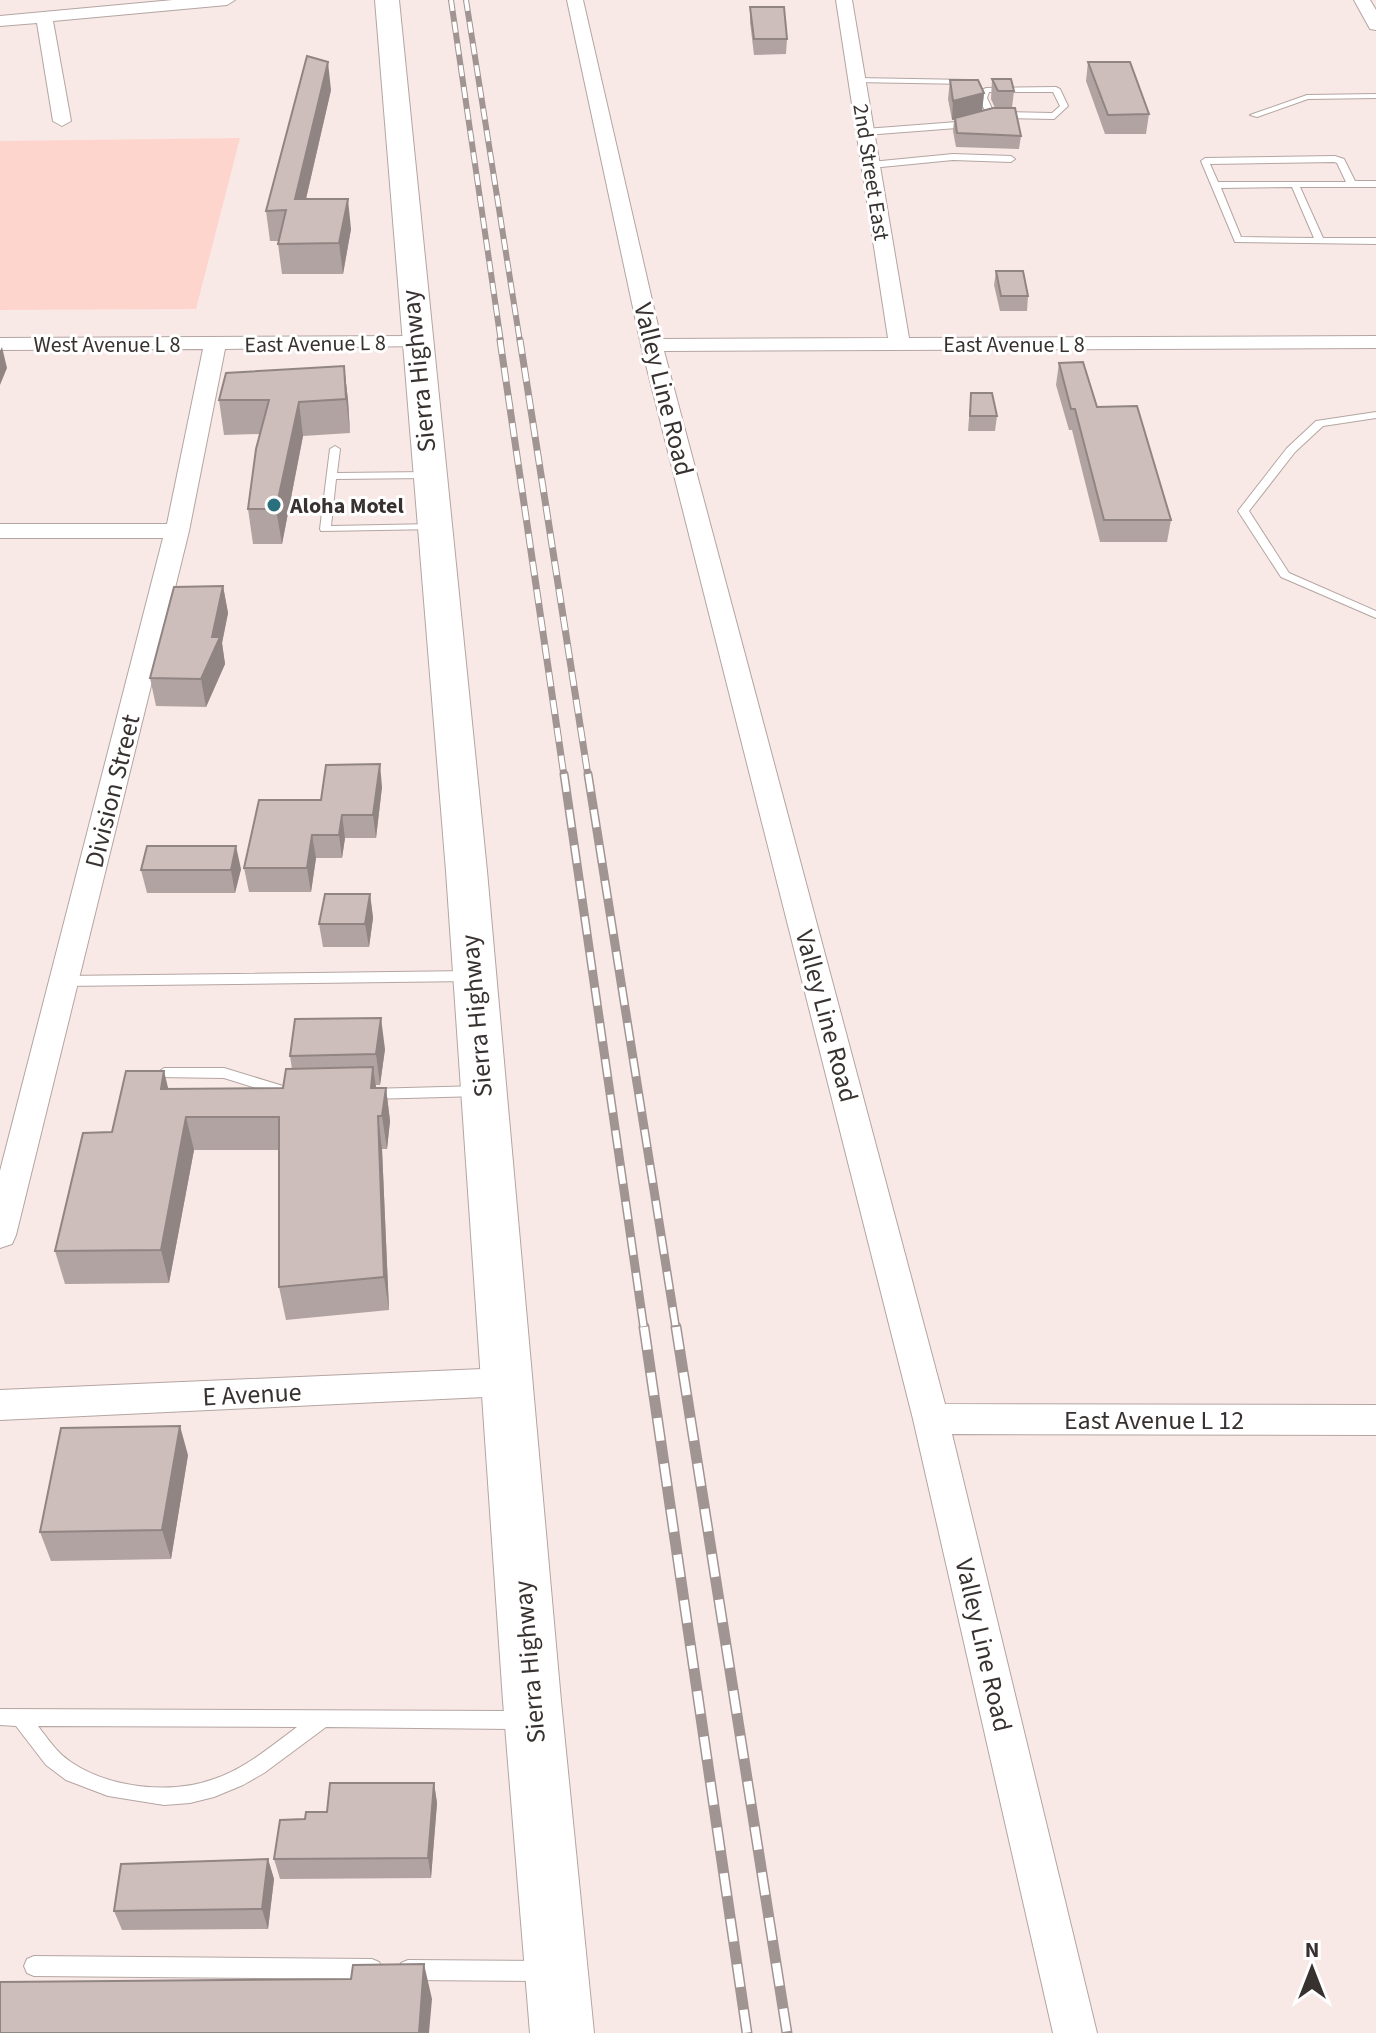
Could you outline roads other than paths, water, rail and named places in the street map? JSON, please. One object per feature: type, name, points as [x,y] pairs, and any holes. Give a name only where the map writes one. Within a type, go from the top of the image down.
[{"type":"main road","name":"Sierra Highway","points":[[387,0],[414,342],[434,527],[562,2033]]},
{"type":"street","points":[[0,21],[227,0]]},
{"type":"street","name":"Valley Line Road","points":[[575,0],[652,345],[931,1419],[1075,2033]]},
{"type":"street","name":"2nd Street East","points":[[844,0],[900,345]]},
{"type":"street","points":[[1362,0],[1376,25]]},
{"type":"street","points":[[44,17],[62,121]]},
{"type":"street","name":"East Avenue L 8","points":[[215,344],[414,342]]},
{"type":"street","name":"East Avenue L 8","points":[[652,345],[1376,342]]},
{"type":"street","name":"West Avenue L 8","points":[[0,344],[215,344]]},
{"type":"street","name":"Division Street","points":[[0,1235],[177,531],[215,344]]},
{"type":"street","points":[[0,531],[177,531]]},
{"type":"street","name":"E Avenue","points":[[0,1405],[505,1382]]},
{"type":"street","name":"East Avenue L 12","points":[[931,1419],[1376,1420]]},
{"type":"lane","points":[[857,80],[970,82],[1056,89],[1064,106],[1054,116],[991,115],[957,125],[865,132]]},
{"type":"lane","points":[[991,115],[983,98],[986,90],[1002,87]]},
{"type":"lane","points":[[1254,115],[1307,97],[1376,96]]},
{"type":"lane","points":[[871,165],[953,157],[1011,159]]},
{"type":"lane","points":[[1352,184],[1341,161],[1335,159],[1206,160],[1238,240],[1376,241]]},
{"type":"lane","points":[[1215,185],[1376,184]]},
{"type":"lane","points":[[1295,185],[1320,241]]},
{"type":"lane","points":[[1376,415],[1320,423],[1291,450],[1243,511],[1285,575],[1376,615]]},
{"type":"lane","points":[[335,449],[325,529],[434,527]]},
{"type":"lane","points":[[331,476],[428,475]]},
{"type":"lane","points":[[64,981],[473,976]]},
{"type":"lane","points":[[164,1073],[224,1073],[290,1094],[305,1094]]},
{"type":"lane","points":[[348,1094],[482,1091]]},
{"type":"lane","points":[[0,1717],[534,1720]]},
{"type":"lane","points":[[20,1717],[63,1768],[106,1788],[161,1798],[201,1795],[243,1777],[323,1719]]},
{"type":"lane","points":[[34,1966],[556,1971]]},
{"type":"railway","points":[[451,0],[501,342]]},
{"type":"railway","points":[[466,0],[520,342]]},
{"type":"railway","points":[[500,340],[564,776]]},
{"type":"railway","points":[[520,340],[588,776]]},
{"type":"railway","points":[[564,774],[644,1329]]},
{"type":"railway","points":[[588,774],[676,1329]]},
{"type":"railway","points":[[644,1327],[747,2033]]},
{"type":"railway","points":[[676,1327],[787,2033]]},
{"type":"place","name":"Aloha Motel","points":[[274,505]]}]
